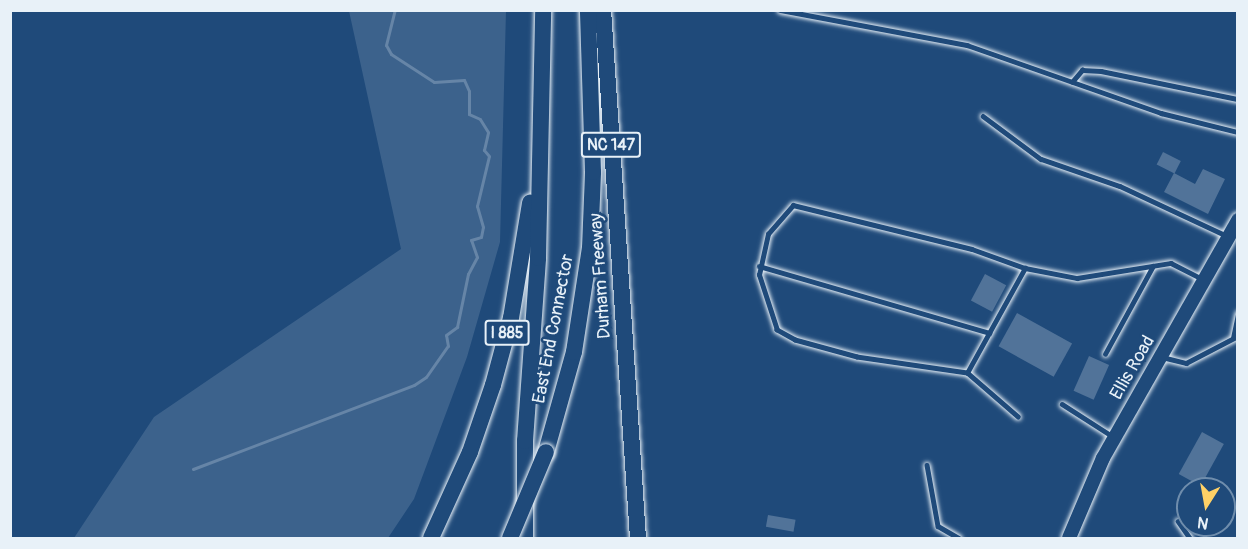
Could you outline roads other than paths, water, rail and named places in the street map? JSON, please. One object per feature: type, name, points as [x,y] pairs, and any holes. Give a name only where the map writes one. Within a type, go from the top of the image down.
[{"type":"highway","name":"I 885","points":[[431,538],[470,452],[502,352],[524,247],[541,116],[543,10]]},
{"type":"highway","name":"East End Connector","points":[[510,538],[546,452],[574,352],[590,248],[592,162],[588,10]]},
{"type":"highway","name":"Durham Freeway","points":[[603,10],[639,538]]},
{"type":"highway","points":[[525,538],[525,441],[538,268],[541,116]]},
{"type":"main road","name":"Ellis Road","points":[[1069,538],[1114,437],[1238,220]]},
{"type":"lane","points":[[780,10],[968,45],[1161,113],[1238,132]]},
{"type":"lane","points":[[1072,82],[1082,70],[1101,71],[1238,99]]},
{"type":"lane","points":[[983,116],[1041,159],[1120,186],[1228,237]]},
{"type":"lane","points":[[1018,417],[967,373],[857,357],[795,340],[777,330],[770,315],[759,266],[768,234],[793,205],[972,249],[1025,268],[1077,278],[1171,263],[1204,279]]},
{"type":"lane","points":[[759,266],[989,333]]},
{"type":"lane","points":[[1105,354],[1153,266]]},
{"type":"lane","points":[[967,373],[1025,268]]},
{"type":"lane","points":[[1160,357],[1186,363],[1235,337],[1238,314]]},
{"type":"lane","points":[[1062,404],[1114,437]]},
{"type":"lane","points":[[927,465],[938,526],[959,538]]},
{"type":"waterway","points":[[193,469],[414,385],[426,377],[448,346],[446,335],[457,327],[468,274],[477,257],[471,240],[481,237],[483,227],[477,206],[489,156],[484,150],[488,132],[480,119],[469,114],[469,91],[464,80],[434,82],[391,54],[386,45],[395,10]]}]
